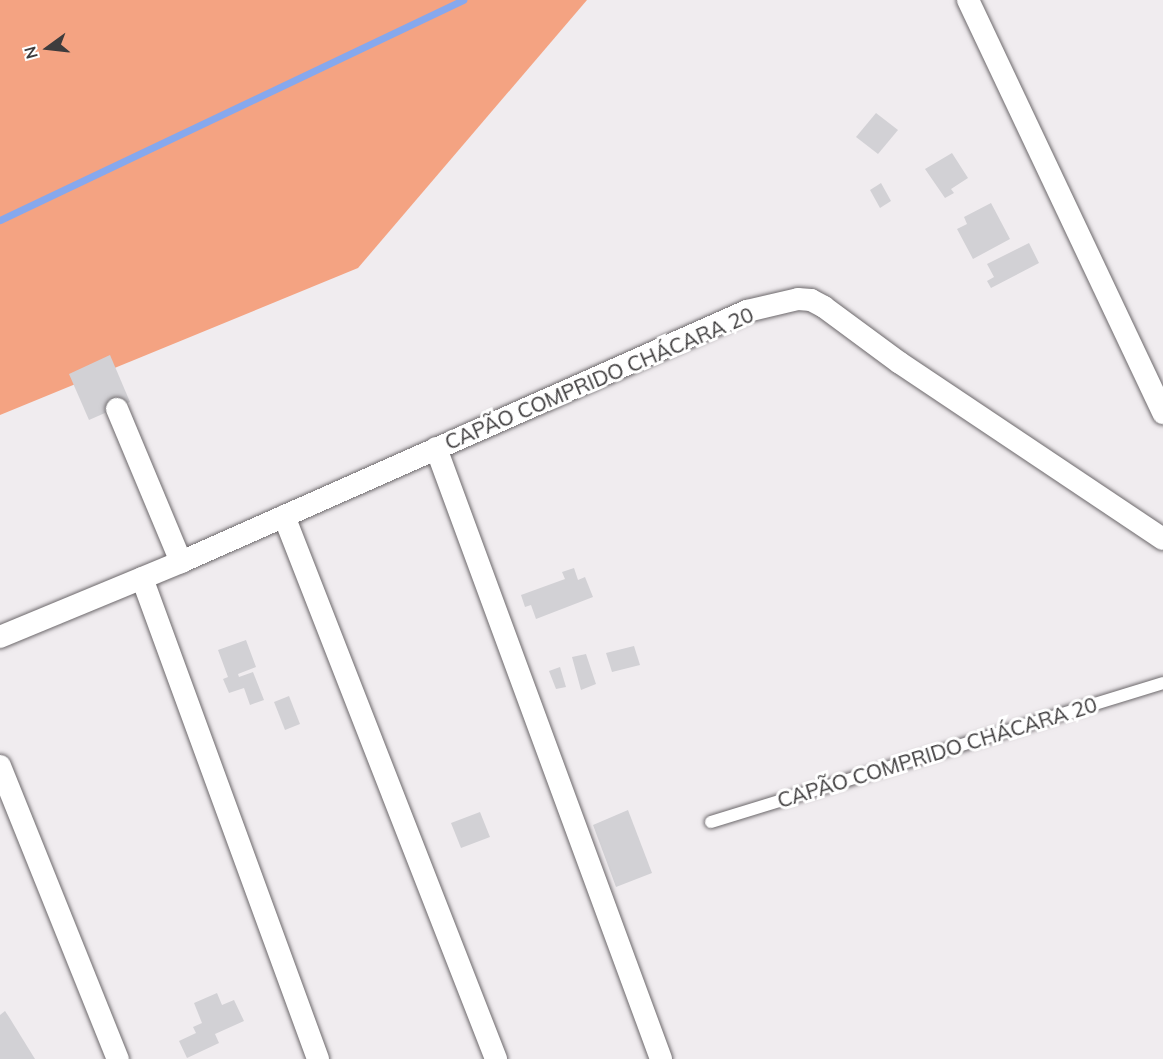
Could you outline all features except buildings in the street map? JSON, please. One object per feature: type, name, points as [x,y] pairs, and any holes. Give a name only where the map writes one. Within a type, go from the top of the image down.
[{"type":"street","points":[[968,0],[1163,413]]},
{"type":"street","name":"CAPÃO COMPRIDO CHÁCARA 20","points":[[0,637],[181,562],[747,311],[798,299],[811,300],[1163,539]]},
{"type":"street","points":[[117,409],[181,562]]},
{"type":"street","points":[[436,448],[661,1059]]},
{"type":"street","points":[[284,516],[496,1059]]},
{"type":"street","points":[[142,578],[318,1059]]},
{"type":"street","points":[[0,766],[118,1059]]},
{"type":"lane","name":"CAPÃO COMPRIDO CHÁCARA 20","points":[[711,822],[1163,682]]},
{"type":"shaded area","points":[[0,0],[587,0],[358,268],[0,415]]},
{"type":"waterway","points":[[0,220],[463,0]]}]
